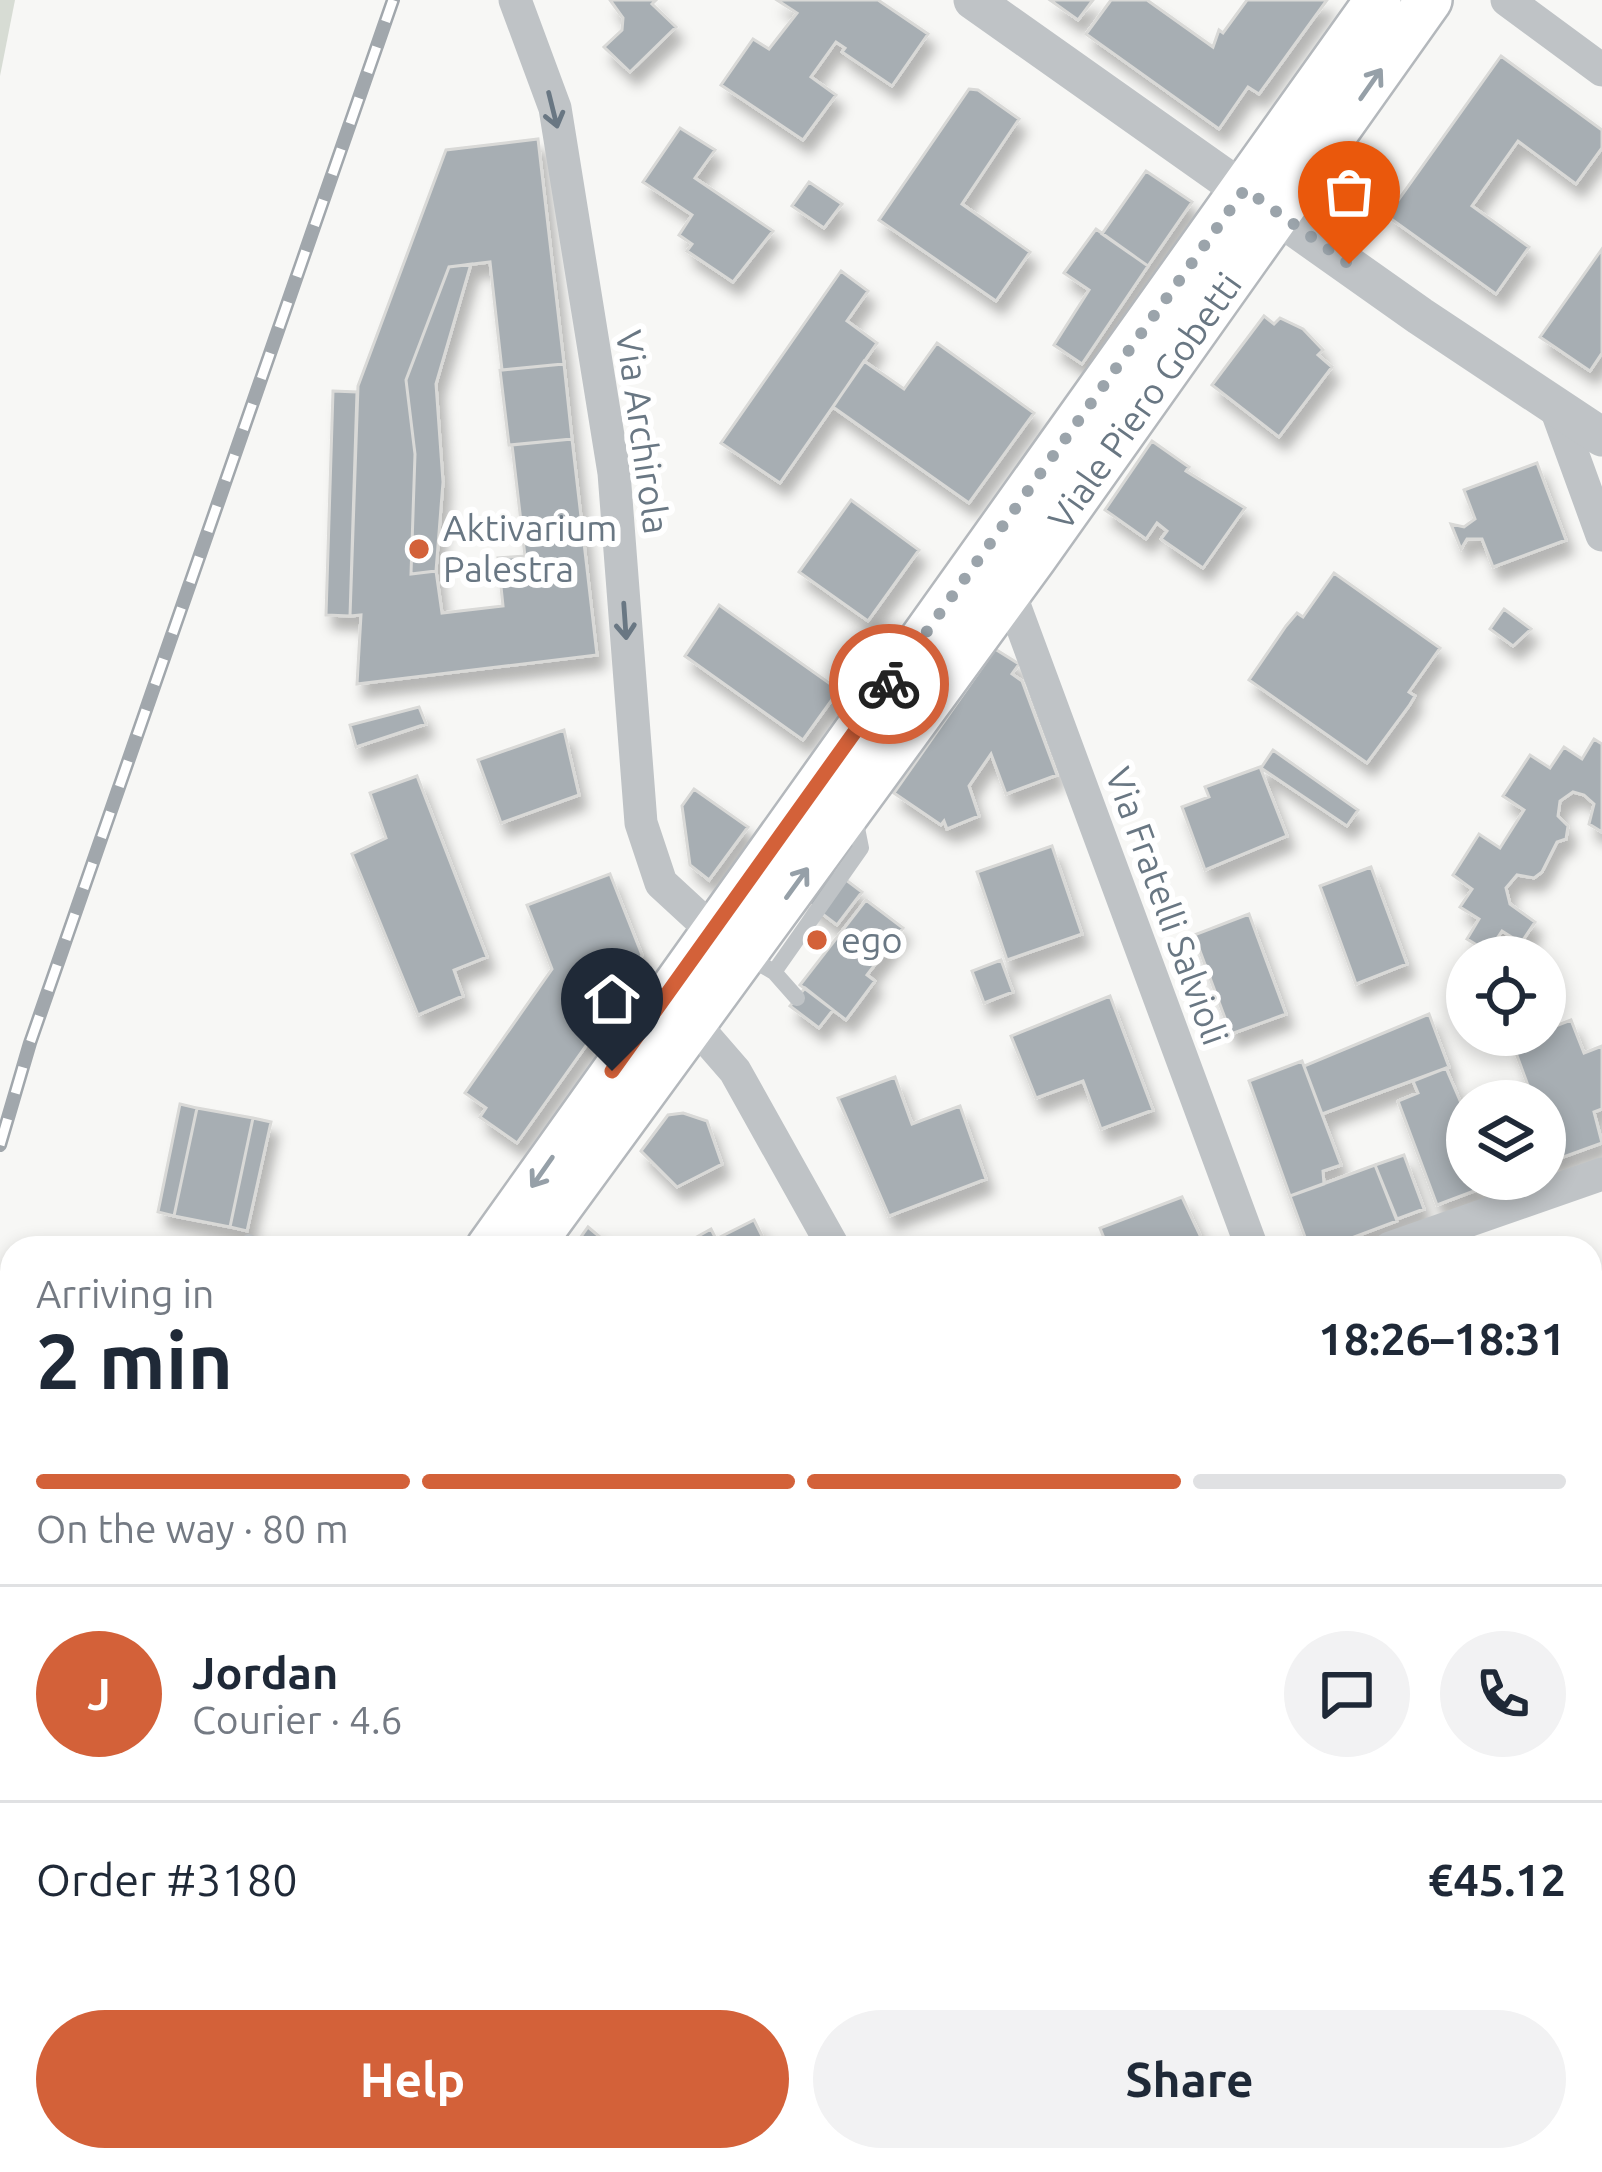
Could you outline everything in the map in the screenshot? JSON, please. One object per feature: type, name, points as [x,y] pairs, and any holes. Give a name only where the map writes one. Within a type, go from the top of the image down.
[{"type":"main road","points":[[1263,202],[1378,0]]},
{"type":"main road","points":[[1263,202],[1429,0]]},
{"type":"main road","name":"Viale Piero Gobetti","points":[[538,1236],[695,1025],[990,579],[1263,202]]},
{"type":"main road","name":"Viale Piero Gobetti","points":[[499,1236],[744,952],[853,806],[990,579]]},
{"type":"street","name":"Via Archirola","points":[[515,0],[554,108],[614,473],[641,823],[662,883],[744,952]]},
{"type":"street","points":[[973,0],[1420,316],[1602,436]]},
{"type":"street","points":[[1507,0],[1602,70]]},
{"type":"street","points":[[1555,404],[1602,536]]},
{"type":"street","name":"Via Fratelli Salvioli","points":[[990,579],[1247,1236]]},
{"type":"street","points":[[695,1025],[735,1072],[827,1236]]},
{"type":"street","points":[[1424,1236],[1602,1174]]},
{"type":"lane","points":[[744,952],[796,998]]},
{"type":"shaded area","points":[[0,0],[15,0],[0,76]]},
{"type":"building","points":[[610,0],[656,0],[652,4],[676,27],[630,72],[604,47],[622,30],[623,18]]},
{"type":"building","points":[[777,0],[878,0],[928,34],[892,86],[842,52],[845,48],[836,42],[811,77],[836,95],[803,140],[721,85],[753,39],[769,49],[797,13]]},
{"type":"building","points":[[1050,0],[1093,0],[1078,20]]},
{"type":"building","points":[[1111,0],[1147,0],[1213,47],[1219,30],[1223,33],[1247,0],[1327,0],[1259,94],[1248,87],[1219,129],[1086,34]]},
{"type":"building","points":[[1501,56],[1602,130],[1602,148],[1576,184],[1518,141],[1472,206],[1529,247],[1496,294],[1387,216]]},
{"type":"building","points":[[969,89],[978,90],[1019,119],[962,204],[1030,252],[996,301],[879,220]]},
{"type":"building","points":[[680,128],[715,150],[695,178],[773,231],[733,282],[687,251],[692,244],[679,235],[692,215],[643,182]]},
{"type":"building","points":[[538,139],[564,364],[502,370],[490,262],[449,267],[406,380],[415,454],[411,574],[436,571],[442,613],[503,606],[498,558],[525,556],[512,445],[572,439],[597,655],[357,684],[361,615],[350,616],[358,386],[446,150]]},
{"type":"building","points":[[1146,171],[1192,202],[1148,266],[1102,234]]},
{"type":"building","points":[[809,182],[842,204],[824,228],[792,206]]},
{"type":"building","points":[[1096,229],[1148,266],[1082,364],[1054,345],[1089,290],[1064,273]]},
{"type":"building","points":[[1602,249],[1602,353],[1590,371],[1540,337]]},
{"type":"building","points":[[471,264],[436,384],[443,482],[436,571],[411,574],[415,454],[406,380],[449,267]]},
{"type":"building","points":[[841,271],[868,291],[847,321],[877,343],[780,483],[721,443]]},
{"type":"building","points":[[1264,316],[1274,324],[1280,318],[1303,329],[1323,350],[1318,355],[1332,367],[1279,437],[1212,385]]},
{"type":"building","points":[[937,343],[1034,413],[969,503],[833,407],[864,361],[904,389]]},
{"type":"building","points":[[564,364],[572,439],[509,445],[500,370]]},
{"type":"building","points":[[333,391],[357,392],[350,616],[326,615]]},
{"type":"building","points":[[1152,441],[1189,467],[1186,471],[1245,508],[1203,568],[1161,539],[1167,531],[1157,523],[1146,539],[1105,510]]},
{"type":"building","points":[[1537,463],[1566,540],[1493,567],[1482,539],[1467,539],[1461,549],[1451,524],[1464,527],[1475,519],[1464,490]]},
{"type":"building","points":[[851,500],[919,550],[868,621],[799,572]]},
{"type":"building","points":[[1334,573],[1440,648],[1409,692],[1415,696],[1409,706],[1367,763],[1249,680],[1286,626],[1297,613],[1303,617]]},
{"type":"building","points":[[719,605],[839,690],[803,740],[685,656]]},
{"type":"building","points":[[1504,609],[1531,629],[1513,646],[1490,629]]},
{"type":"building","points":[[995,649],[1019,664],[1012,674],[1022,681],[1057,775],[1006,794],[991,754],[969,786],[979,816],[947,829],[944,821],[941,825],[894,793]]},
{"type":"building","points":[[419,707],[426,724],[356,747],[350,725]]},
{"type":"building","points":[[564,730],[579,795],[501,823],[478,760]]},
{"type":"building","points":[[1594,739],[1602,744],[1602,832],[1589,824],[1594,804],[1584,795],[1573,792],[1560,801],[1558,816],[1568,826],[1566,839],[1557,842],[1542,872],[1534,878],[1517,875],[1506,888],[1510,904],[1535,922],[1526,936],[1502,931],[1499,936],[1469,936],[1479,919],[1460,907],[1472,889],[1453,875],[1479,834],[1500,848],[1524,810],[1503,796],[1530,755],[1550,768],[1564,747],[1582,759]]},
{"type":"building","points":[[1273,750],[1358,810],[1347,826],[1261,768]]},
{"type":"building","points":[[1260,767],[1287,836],[1205,870],[1182,807],[1209,797],[1205,787]]},
{"type":"building","points":[[417,776],[487,957],[454,970],[463,996],[418,1015],[352,854],[386,838],[370,793]]},
{"type":"building","points":[[694,789],[748,827],[709,880],[690,865],[682,806]]},
{"type":"building","points":[[1052,846],[1082,934],[1007,960],[977,872]]},
{"type":"building","points":[[825,864],[862,892],[837,925],[800,897]]},
{"type":"building","points":[[1371,867],[1407,964],[1356,984],[1320,886]]},
{"type":"building","points":[[610,874],[642,955],[629,975],[634,978],[517,1143],[480,1117],[486,1108],[465,1093],[552,969],[527,905]]},
{"type":"building","points":[[866,900],[903,928],[867,975],[875,981],[846,1020],[800,985]]},
{"type":"building","points":[[1249,914],[1286,1014],[1231,1034],[1194,935]]},
{"type":"building","points":[[1001,960],[1013,992],[984,1003],[972,971]]},
{"type":"building","points":[[805,988],[833,1010],[819,1028],[790,1006]]},
{"type":"building","points":[[1110,996],[1153,1110],[1101,1129],[1083,1081],[1036,1098],[1011,1036]]},
{"type":"building","points":[[1429,1014],[1449,1067],[1322,1114],[1304,1066]]},
{"type":"building","points":[[1571,1020],[1584,1053],[1602,1046],[1602,1109],[1594,1112],[1602,1143],[1566,1156],[1566,1080],[1526,1080],[1517,1056],[1566,1056],[1566,1022]]},
{"type":"building","points":[[1302,1061],[1341,1165],[1323,1171],[1324,1184],[1290,1196],[1249,1081]]},
{"type":"building","points":[[1446,1068],[1451,1080],[1446,1080],[1446,1200],[1450,1200],[1437,1205],[1398,1101],[1418,1093],[1413,1081]]},
{"type":"building","points":[[895,1077],[912,1124],[960,1106],[986,1179],[889,1216],[838,1098]]},
{"type":"building","points":[[180,1104],[197,1108],[174,1216],[158,1212]]},
{"type":"building","points":[[197,1108],[253,1118],[230,1227],[174,1216]]},
{"type":"building","points":[[683,1113],[707,1121],[722,1164],[677,1187],[641,1151],[668,1115]]},
{"type":"building","points":[[253,1118],[271,1122],[247,1231],[230,1227]]},
{"type":"building","points":[[1404,1155],[1424,1209],[1397,1219],[1375,1165]]},
{"type":"building","points":[[1375,1165],[1397,1221],[1357,1236],[1305,1236],[1290,1196]]},
{"type":"building","points":[[1182,1197],[1200,1236],[1103,1236],[1100,1228]]},
{"type":"building","points":[[754,1220],[762,1236],[722,1236]]},
{"type":"railway","points":[[0,1145],[30,1043],[393,0]]},
{"type":"way so far","points":[[889,684],[1245,189],[1349,264]]},
{"type":"place","name":"Aktivarium Palestra","points":[[419,549]]},
{"type":"place","name":"ego","points":[[817,940]]},
{"type":"route","points":[[612,1071],[889,684]]}]
